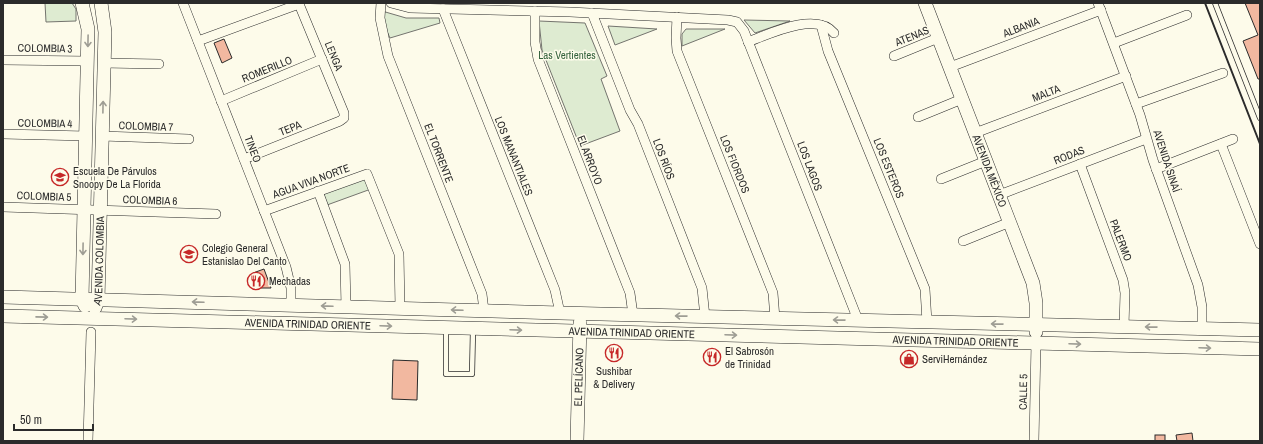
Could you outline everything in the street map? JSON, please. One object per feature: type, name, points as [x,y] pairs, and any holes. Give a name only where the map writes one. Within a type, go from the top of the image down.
[{"type":"main road","name":"AVENIDA COLOMBIA","points":[[82,3],[88,29],[82,299],[92,318]]},
{"type":"main road","name":"AVENIDA COLOMBIA","points":[[92,318],[98,300],[101,210],[104,21],[101,3]]},
{"type":"main road","name":"AVENIDA MÉXICO","points":[[927,4],[938,38],[1034,283],[1036,296],[1036,343]]},
{"type":"main road","name":"AVENIDA TRINIDAD ORIENTE","points":[[3,297],[580,314],[1260,330]]},
{"type":"main road","name":"EL PELÍCANO","points":[[577,441],[580,314]]},
{"type":"main road","name":"AVENIDA TRINIDAD ORIENTE","points":[[3,316],[1260,349]]},
{"type":"street","name":"TINEO","points":[[183,3],[288,273],[291,305]]},
{"type":"street","name":"EL TORRENTE","points":[[381,3],[380,18],[388,56],[482,294],[484,311]]},
{"type":"street","points":[[391,3],[410,8],[443,9],[535,11],[570,7],[592,13],[677,17]]},
{"type":"street","points":[[198,41],[299,4]]},
{"type":"street","name":"LENGA","points":[[299,4],[344,113],[344,118]]},
{"type":"street","name":"AVENIDA SINAÍ","points":[[1100,6],[1136,104],[1156,169],[1198,285],[1202,307],[1202,328]]},
{"type":"street","name":"ALBANIA","points":[[950,67],[1100,6]]},
{"type":"street","name":"LOS MANANTIALES","points":[[443,9],[555,290],[560,313]]},
{"type":"street","name":"EL ARROYO","points":[[535,11],[535,42],[538,59],[630,293],[633,315]]},
{"type":"street","name":"LOS RÍOS","points":[[592,13],[630,110],[638,124],[702,288],[705,317]]},
{"type":"street","points":[[1114,43],[1187,15]]},
{"type":"street","name":"LOS LAGOS","points":[[677,17],[728,20],[737,22],[742,28],[858,320]]},
{"type":"street","name":"LOS FIORDOS","points":[[677,17],[677,51],[773,293],[775,318]]},
{"type":"street","points":[[748,42],[796,25],[821,25],[829,28],[834,33]]},
{"type":"street","name":"LOS ESTEROS","points":[[821,25],[828,52],[926,289],[927,322]]},
{"type":"street","name":"ATENAS","points":[[894,56],[938,38]]},
{"type":"street","name":"ROMERILLO","points":[[221,101],[322,59]]},
{"type":"street","name":"COLOMBIA 3","points":[[3,60],[88,61]]},
{"type":"street","points":[[104,62],[159,64]]},
{"type":"street","points":[[1136,104],[1223,73]]},
{"type":"street","name":"MALTA","points":[[975,133],[1126,76]]},
{"type":"street","points":[[918,117],[962,99]]},
{"type":"street","name":"TEPA","points":[[244,159],[344,118]]},
{"type":"street","name":"COLOMBIA 4","points":[[3,134],[86,136]]},
{"type":"street","name":"COLOMBIA 7","points":[[102,136],[188,139]]},
{"type":"street","name":"RODAS","points":[[999,195],[1146,139]]},
{"type":"street","points":[[1156,169],[1233,139]]},
{"type":"street","points":[[1221,144],[1260,244]]},
{"type":"street","points":[[941,178],[986,161]]},
{"type":"street","name":"PALERMO","points":[[1080,164],[1124,284],[1124,326]]},
{"type":"street","name":"AGUA VIVA NORTE","points":[[264,212],[367,174],[399,254],[400,308]]},
{"type":"street","points":[[318,191],[345,264],[346,307]]},
{"type":"street","name":"COLOMBIA 5","points":[[3,207],[84,210]]},
{"type":"street","name":"COLOMBIA 6","points":[[84,210],[216,214]]},
{"type":"street","points":[[963,241],[1010,222]]},
{"type":"street","points":[[88,441],[91,332]]},
{"type":"street","name":"CALLE 5","points":[[1034,441],[1036,343]]},
{"type":"lane","points":[[1215,3],[1260,118]]},
{"type":"lane","points":[[446,328],[446,374],[472,374],[473,328]]},
{"type":"green space","points":[[45,3],[72,3],[76,9],[76,21],[46,22]]},
{"type":"green space","points":[[382,11],[406,18],[439,18],[440,23],[390,38],[384,25]]},
{"type":"green space","points":[[744,20],[790,21],[755,33]]},
{"type":"green space","name":"Las Vertientes","points":[[539,21],[585,23],[607,76],[601,79],[620,131],[580,146],[542,50]]},
{"type":"green space","points":[[608,26],[657,29],[615,45]]},
{"type":"green space","points":[[686,29],[725,29],[682,46],[682,34]]},
{"type":"green space","points":[[362,177],[367,180],[371,189],[327,205],[324,195],[326,191]]},
{"type":"building","points":[[1245,3],[1260,3],[1260,79],[1258,79],[1243,41],[1258,35]]},
{"type":"building","points":[[224,39],[232,58],[222,63],[214,43]]},
{"type":"building","points":[[264,269],[271,288],[253,288],[253,273]]},
{"type":"building","points":[[393,360],[418,361],[417,400],[392,399]]},
{"type":"building","points":[[1192,433],[1193,441],[1177,441],[1176,435]]},
{"type":"building","points":[[1155,435],[1165,435],[1165,441],[1155,441]]},
{"type":"wall","points":[[1205,3],[1260,144]]},
{"type":"place","name":"Escuela De Párvulos Snoopy De La Florida","points":[[60,177]]},
{"type":"place","name":"Colegio General Estanislao Del Canto","points":[[189,254]]},
{"type":"place","name":"Mechadas","points":[[256,281]]},
{"type":"place","name":"Sushibar & Delivery","points":[[614,353]]},
{"type":"place","name":"El Sabrosón de Trinidad","points":[[712,357]]},
{"type":"place","name":"ServiHernández","points":[[909,359]]}]
